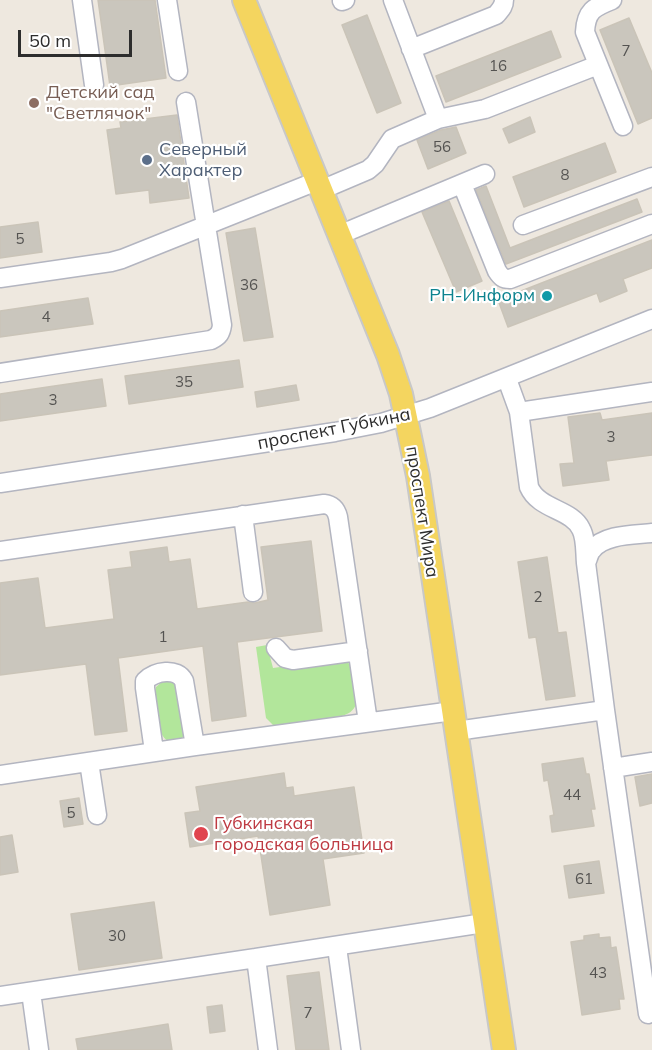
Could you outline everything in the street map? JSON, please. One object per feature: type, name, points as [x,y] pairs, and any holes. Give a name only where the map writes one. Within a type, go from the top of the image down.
[{"type":"main road","name":"проспект Мира","points":[[244,0],[398,382],[418,476],[504,1050]]},
{"type":"street","points":[[82,0],[94,85]]},
{"type":"street","points":[[167,0],[178,71]]},
{"type":"street","points":[[393,0],[438,119]]},
{"type":"street","points":[[411,48],[496,15],[504,4],[504,0]]},
{"type":"street","points":[[612,0],[592,10],[585,19],[585,32],[623,126]]},
{"type":"street","points":[[0,278],[111,262],[130,256],[205,226],[368,170],[375,164],[392,139],[438,119],[485,109],[598,65]]},
{"type":"street","points":[[0,373],[212,340],[221,332],[222,325],[186,102]]},
{"type":"street","points":[[339,235],[485,174]]},
{"type":"street","points":[[524,225],[651,178]]},
{"type":"street","points":[[462,184],[497,271],[505,279],[652,224]]},
{"type":"street","name":"проспект Губкина","points":[[0,483],[335,432],[406,416],[507,379],[652,319]]},
{"type":"street","points":[[507,379],[519,412],[529,487],[532,494],[538,500],[575,521],[583,532],[613,768],[646,957],[648,1014]]},
{"type":"street","points":[[519,412],[652,393]]},
{"type":"street","points":[[0,550],[329,505],[336,510],[368,722]]},
{"type":"street","points":[[243,515],[253,592]]},
{"type":"street","points":[[586,563],[591,550],[600,543],[612,538],[652,533]]},
{"type":"street","points":[[276,648],[285,658],[293,660],[358,651]]},
{"type":"street","points":[[154,751],[146,681],[154,674],[172,671],[182,675],[184,681],[195,746]]},
{"type":"street","points":[[0,775],[154,751],[368,722],[454,721],[605,710]]},
{"type":"street","points":[[89,762],[97,815]]},
{"type":"street","points":[[613,768],[652,762]]},
{"type":"street","points":[[0,996],[484,923]]},
{"type":"street","points":[[337,946],[351,1050]]},
{"type":"street","points":[[256,958],[268,1050]]},
{"type":"street","points":[[31,992],[39,1050]]},
{"type":"green space","points":[[267,645],[273,668],[339,659],[349,663],[354,675],[356,704],[354,709],[342,716],[274,726],[266,718],[256,647]]},
{"type":"green space","points":[[164,680],[178,684],[186,731],[182,738],[176,741],[164,738],[158,724],[155,692],[156,687]]},
{"type":"building","points":[[98,0],[155,0],[166,78],[110,86]]},
{"type":"building","points":[[367,15],[401,103],[377,113],[342,25]]},
{"type":"building","points":[[629,18],[652,73],[652,118],[638,124],[600,30]]},
{"type":"building","points":[[551,31],[561,57],[446,102],[436,76]]},
{"type":"building","name":"Северный Характер","points":[[177,115],[189,198],[150,203],[149,190],[116,194],[107,130],[121,128],[120,122]]},
{"type":"building","points":[[530,117],[535,132],[509,143],[503,129]]},
{"type":"building","points":[[456,127],[466,153],[428,169],[417,140],[441,130]]},
{"type":"building","points":[[605,143],[616,172],[524,207],[513,177]]},
{"type":"building","points":[[486,186],[510,248],[637,199],[642,212],[506,264],[476,190]]},
{"type":"building","points":[[449,201],[482,281],[456,292],[422,212]]},
{"type":"building","points":[[38,222],[42,252],[0,258],[0,227]]},
{"type":"building","points":[[255,228],[273,337],[244,341],[226,233]]},
{"type":"building","points":[[652,240],[652,268],[623,279],[627,291],[600,302],[597,293],[508,327],[498,300]]},
{"type":"building","points":[[88,298],[93,324],[0,337],[0,311]]},
{"type":"building","points":[[239,360],[243,387],[129,404],[125,376]]},
{"type":"building","points":[[102,379],[106,406],[0,421],[0,394]]},
{"type":"building","points":[[296,385],[299,400],[257,407],[255,392]]},
{"type":"building","points":[[600,413],[602,420],[652,413],[652,455],[606,461],[609,480],[563,486],[560,464],[574,463],[568,417]]},
{"type":"building","points":[[311,541],[322,631],[237,642],[246,716],[212,721],[203,646],[118,658],[127,731],[95,735],[86,664],[0,675],[0,583],[38,578],[45,628],[114,619],[108,570],[132,567],[130,552],[167,547],[169,562],[190,559],[197,609],[255,603],[268,600],[261,547]]},
{"type":"building","points":[[547,557],[558,633],[566,632],[575,696],[546,700],[536,637],[529,638],[518,562]]},
{"type":"building","points":[[583,758],[586,774],[589,774],[595,809],[591,809],[594,826],[552,832],[550,816],[554,815],[548,780],[544,781],[542,764]]},
{"type":"building","points":[[284,773],[286,788],[293,787],[294,796],[354,787],[364,853],[323,859],[330,905],[270,915],[258,836],[190,847],[185,813],[200,811],[196,787]]},
{"type":"building","points":[[652,774],[652,803],[640,806],[635,777]]},
{"type":"building","points":[[79,798],[83,824],[64,827],[60,801]]},
{"type":"building","points":[[12,835],[18,872],[0,875],[0,837]]},
{"type":"building","points":[[599,861],[604,893],[569,898],[564,866]]},
{"type":"building","points":[[154,902],[162,958],[79,970],[71,914]]},
{"type":"building","points":[[599,934],[599,938],[610,937],[611,948],[616,947],[624,999],[619,999],[620,1009],[582,1015],[571,942],[584,940],[584,936]]},
{"type":"building","points":[[319,972],[329,1050],[296,1050],[287,976]]},
{"type":"building","points":[[222,1005],[225,1031],[210,1033],[207,1007]]},
{"type":"building","points":[[168,1024],[172,1050],[78,1050],[76,1039]]},
{"type":"place","name":"Детский сад \"Светлячок\"","points":[[34,103]]},
{"type":"place","name":"Северный Характер","points":[[147,160]]},
{"type":"place","name":"РН-Информ","points":[[547,296]]},
{"type":"place","name":"Губкинская городская больница","points":[[201,834]]}]
